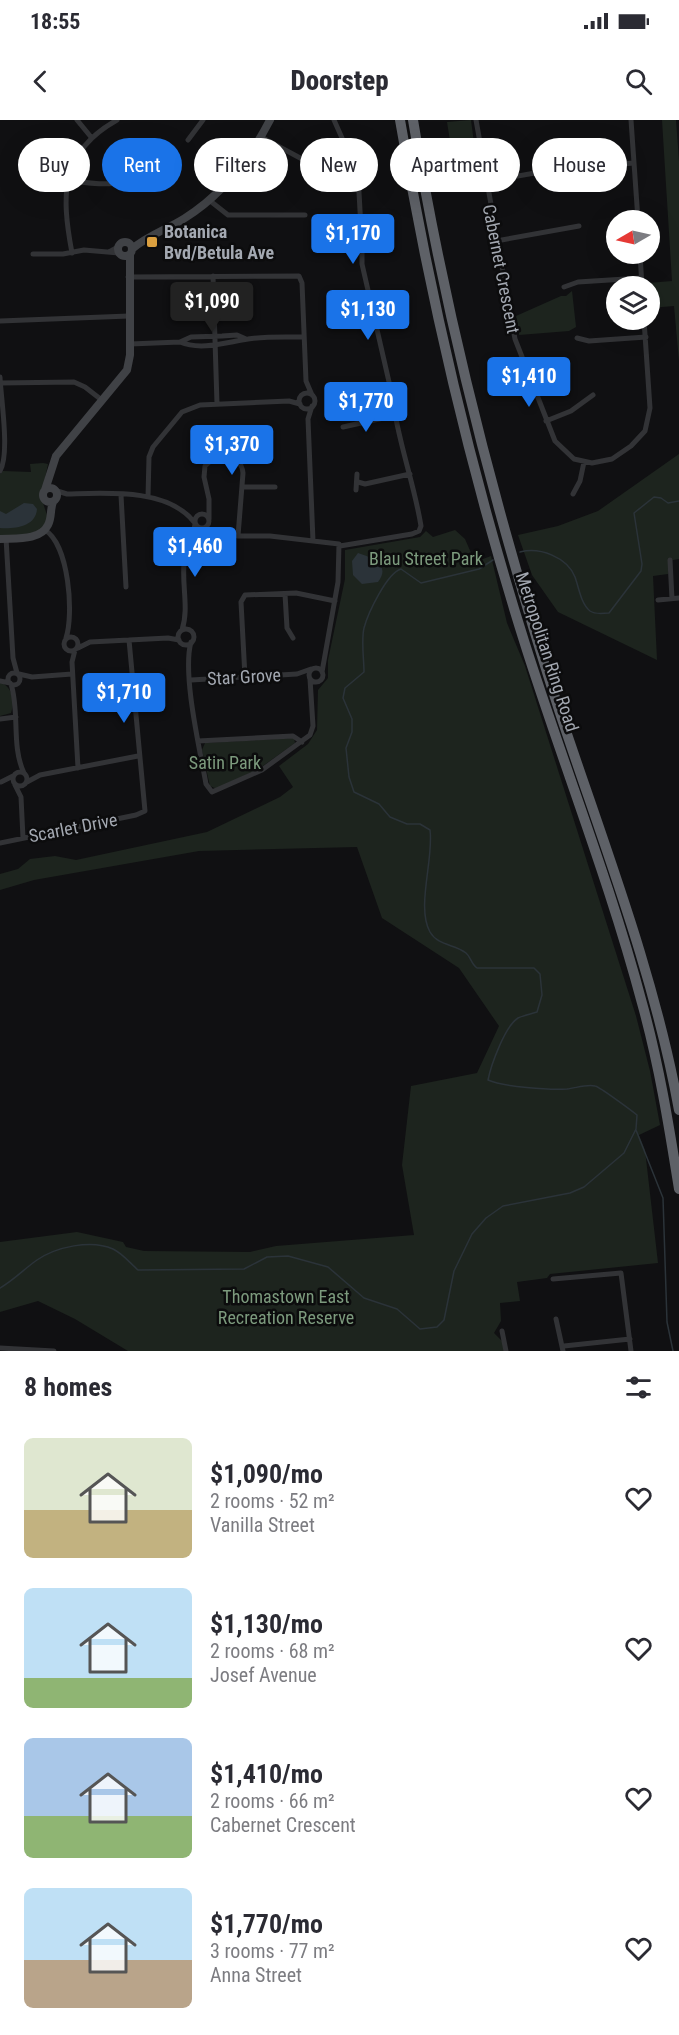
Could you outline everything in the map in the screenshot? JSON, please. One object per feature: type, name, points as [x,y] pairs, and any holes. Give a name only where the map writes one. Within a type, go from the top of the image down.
[{"type":"highway","name":"Metropolitan Ring Road","points":[[400,120],[421,236],[446,349],[495,542],[639,991],[655,1055],[679,1188]]},
{"type":"highway","name":"Metropolitan Ring Road","points":[[412,120],[444,287],[516,571],[560,711],[644,959],[666,1042],[679,1110]]},
{"type":"street","points":[[77,120],[91,136],[117,120]]},
{"type":"street","points":[[188,140],[203,120]]},
{"type":"street","points":[[33,254],[72,253],[84,250],[108,253],[125,250],[185,218],[209,200],[240,168],[270,120]]},
{"type":"street","points":[[51,490],[67,494],[121,495],[158,499],[189,515],[195,523],[204,528],[217,529],[238,536],[270,536],[335,542],[340,546],[383,540],[419,531],[421,522],[395,415],[367,282],[362,245],[358,174],[332,120]]},
{"type":"street","name":"Cabernet Crescent","points":[[476,120],[478,138]]},
{"type":"street","points":[[631,120],[637,210]]},
{"type":"street","points":[[261,137],[300,158]]},
{"type":"street","points":[[520,176],[552,170],[634,163]]},
{"type":"street","points":[[68,192],[72,253]]},
{"type":"street","name":"Cabernet Crescent","points":[[486,192],[515,339],[558,447],[568,456],[584,462]]},
{"type":"street","points":[[209,200],[228,215],[305,215]]},
{"type":"street","points":[[496,242],[579,226]]},
{"type":"street","points":[[15,697],[19,682],[13,658],[3,538],[35,536],[45,530],[50,520],[51,501],[57,494],[51,490],[48,479],[58,453],[127,370],[130,344],[125,250]]},
{"type":"street","points":[[213,276],[217,404]]},
{"type":"street","points":[[128,277],[299,276],[302,283],[306,381],[301,401],[308,419],[313,541]]},
{"type":"street","points":[[564,287],[578,282],[606,280]]},
{"type":"street","points":[[0,321],[129,316]]},
{"type":"street","points":[[573,494],[580,481],[584,462],[599,463],[612,459],[631,446],[645,431],[650,408],[646,330]]},
{"type":"street","points":[[130,344],[180,342],[191,337],[237,335],[246,339]]},
{"type":"street","points":[[180,342],[191,346],[237,344],[246,339],[304,336]]},
{"type":"street","points":[[577,338],[589,341],[646,337]]},
{"type":"street","points":[[0,377],[1,469]]},
{"type":"street","points":[[306,381],[314,399],[308,419]]},
{"type":"street","points":[[0,383],[74,382],[85,387],[102,401]]},
{"type":"street","points":[[148,497],[149,457],[156,441],[182,412],[194,406],[301,401],[312,395]]},
{"type":"street","points":[[546,421],[571,411],[593,395]]},
{"type":"street","points":[[301,401],[312,406]]},
{"type":"street","points":[[343,427],[395,415]]},
{"type":"street","points":[[241,463],[251,454],[268,452]]},
{"type":"street","points":[[194,537],[209,520],[204,477],[208,463],[223,457],[233,458],[241,463]]},
{"type":"street","points":[[238,536],[243,487],[241,463]]},
{"type":"street","points":[[356,490],[357,474]]},
{"type":"street","points":[[358,482],[365,483],[410,474]]},
{"type":"street","points":[[243,487],[275,487]]},
{"type":"street","points":[[51,490],[43,496],[51,501]]},
{"type":"street","points":[[51,501],[67,494]]},
{"type":"street","points":[[121,495],[126,588]]},
{"type":"street","points":[[189,656],[180,641],[185,616],[184,562],[194,537],[195,523],[209,505]]},
{"type":"street","points":[[189,515],[200,514],[217,529]]},
{"type":"street","points":[[45,530],[52,536],[66,569],[69,624],[64,643],[72,662]]},
{"type":"street","points":[[312,693],[323,677],[324,653],[335,601],[340,546]]},
{"type":"street","points":[[670,560],[672,599]]},
{"type":"street","points":[[245,677],[242,599],[251,594],[296,593],[335,601]]},
{"type":"street","points":[[285,594],[287,628],[293,638]]},
{"type":"street","points":[[658,600],[679,598]]},
{"type":"street","points":[[185,616],[194,636],[189,656],[190,680],[198,741],[210,791],[218,792],[255,773],[302,742],[312,730],[312,693],[309,679],[312,668],[324,653]]},
{"type":"street","points":[[69,624],[75,637],[76,649],[72,662],[72,674],[78,768]]},
{"type":"street","points":[[168,638],[181,631],[190,630]]},
{"type":"street","points":[[66,638],[75,637],[90,642],[168,638],[191,642]]},
{"type":"street","points":[[0,782],[26,784],[40,776],[138,756],[129,640]]},
{"type":"street","points":[[67,650],[76,649],[90,642]]},
{"type":"street","points":[[13,658],[9,675],[15,697],[19,758],[26,784],[21,797]]},
{"type":"street","points":[[312,668],[322,672]]},
{"type":"street","name":"Star Grove","points":[[190,680],[297,674],[312,668]]},
{"type":"street","points":[[0,680],[9,675],[18,674],[32,677],[72,674]]},
{"type":"street","name":"Star Grove","points":[[297,674],[318,682]]},
{"type":"street","points":[[0,680],[10,683],[32,677]]},
{"type":"street","points":[[0,719],[16,717]]},
{"type":"street","points":[[198,741],[293,736],[302,742]]},
{"type":"street","name":"Scarlet Drive","points":[[0,843],[136,815],[145,811],[138,756]]},
{"type":"street","points":[[19,758],[15,784],[21,797],[23,838]]},
{"type":"street","points":[[0,782],[15,774],[40,776]]},
{"type":"street","points":[[553,1279],[621,1273],[624,1278],[631,1351]]},
{"type":"street","points":[[556,1319],[564,1348],[630,1339]]},
{"type":"street","points":[[502,1331],[506,1351]]},
{"type":"street","points":[[0,1348],[54,1351]]},
{"type":"green space","points":[[471,120],[473,138],[450,138],[447,122]]},
{"type":"green space","points":[[662,120],[676,120],[679,161],[679,361],[674,306],[660,307],[660,282],[672,281]]},
{"type":"green space","points":[[572,291],[576,327],[569,331],[519,335],[516,316],[561,296],[566,296]]},
{"type":"green space","points":[[679,454],[679,559],[668,561],[668,574],[653,576],[657,660],[558,612],[532,575],[518,535],[558,526],[598,511]]},
{"type":"green space","points":[[30,464],[48,464],[41,497],[48,518],[42,529],[30,534],[0,536],[0,474],[3,471],[31,472]]},
{"type":"green space","points":[[455,530],[465,539],[475,562],[491,556],[507,623],[525,666],[636,1016],[650,1071],[660,1125],[639,1135],[645,1150],[658,1263],[550,1274],[547,1278],[517,1282],[520,1301],[500,1303],[501,1321],[494,1333],[503,1342],[504,1351],[128,1351],[75,1319],[38,1301],[0,1312],[0,1242],[77,1232],[123,1242],[126,1247],[144,1251],[250,1252],[276,1246],[414,1235],[402,1165],[411,1086],[477,1073],[499,1026],[459,968],[382,918],[357,847],[199,851],[34,880],[0,890],[0,874],[18,869],[30,859],[55,856],[76,860],[207,832],[280,797],[293,787],[279,766],[308,744],[317,730],[318,690],[328,678],[328,660],[345,579],[345,550],[420,537],[426,531],[433,537]]},
{"type":"green space","points":[[0,682],[8,687],[13,704],[11,713],[0,716]]},
{"type":"green space","name":"Satin Park","points":[[294,738],[295,743],[260,768],[217,789],[210,786],[202,750],[205,743]]},
{"type":"shaded area","points":[[24,503],[33,504],[37,509],[33,520],[23,526],[0,528],[0,511],[6,514]]},
{"type":"shaded area","points":[[358,553],[374,560],[381,567],[378,582],[362,584],[353,575],[352,561]]},
{"type":"waterway","points":[[520,552],[544,552],[559,559],[571,570],[587,608],[595,613],[609,613],[641,571],[642,564],[634,513],[654,497],[661,498],[668,503],[679,501]]},
{"type":"waterway","points":[[0,1288],[45,1255],[74,1246],[95,1245],[113,1249],[138,1270],[244,1269],[267,1257],[288,1256],[328,1267],[364,1298],[397,1309],[420,1329],[437,1327],[444,1320],[454,1271],[472,1234],[486,1218],[503,1206],[570,1193],[584,1187],[624,1153],[636,1129],[637,1115],[598,1087],[589,1085],[567,1089],[538,1088],[488,1080],[495,1056],[513,1022],[537,1012],[542,995],[540,974],[534,968],[477,968],[466,953],[433,937],[426,922],[425,910],[430,830],[420,824],[407,824],[390,817],[379,804],[354,792],[349,777],[346,748],[352,732],[352,719],[343,698],[345,688],[364,672],[364,628],[384,585],[401,569],[421,583],[479,569],[493,560]]},
{"type":"waterway","points":[[636,1130],[663,1198],[667,1322],[673,1351]]},
{"type":"place","name":"Botanica Bvd/Betula Ave","points":[[152,242]]},
{"type":"park label","name":"Blau Street Park","points":[[426,559]]},
{"type":"park label","name":"Thomastown East Recreation Reserve","points":[[286,1307]]}]
